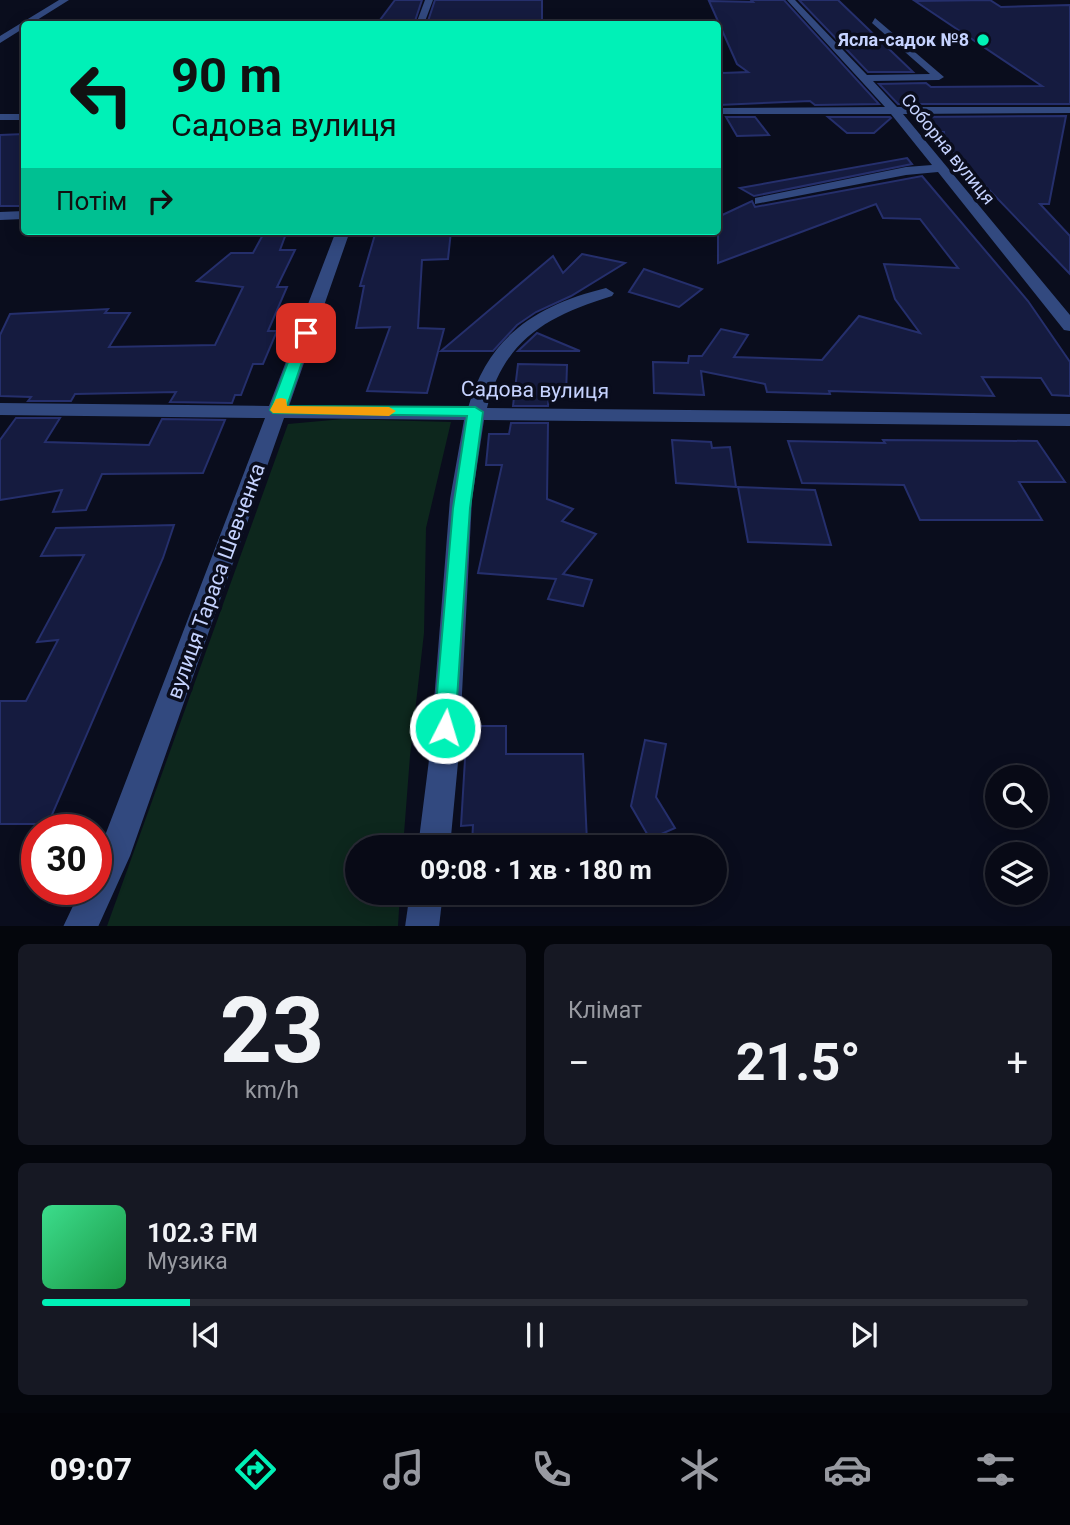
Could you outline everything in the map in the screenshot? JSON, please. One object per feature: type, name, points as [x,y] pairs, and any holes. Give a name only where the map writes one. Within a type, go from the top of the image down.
[{"type":"street","points":[[31,21],[65,0]]},
{"type":"street","points":[[421,21],[429,0]]},
{"type":"street","name":"Соборна вулиця","points":[[791,0],[894,110],[1070,326]]},
{"type":"street","points":[[864,78],[939,77],[875,21]]},
{"type":"street","points":[[0,40],[21,27]]},
{"type":"street","points":[[721,111],[1070,110]]},
{"type":"street","points":[[0,117],[21,117]]},
{"type":"street","points":[[760,201],[906,171],[942,169]]},
{"type":"street","points":[[0,216],[21,215]]},
{"type":"street","name":"вулиця Тараса Шевченка","points":[[80,926],[114,856],[342,235]]},
{"type":"street","points":[[435,835],[461,508],[475,412],[491,369],[506,346],[553,312],[606,293]]},
{"type":"street","name":"Садова вулиця","points":[[0,409],[1070,420]]},
{"type":"street","points":[[422,926],[425,905]]},
{"type":"green space","points":[[343,419],[451,422],[426,528],[424,633],[404,835],[345,835],[345,905],[399,905],[398,926],[107,926],[288,424]]},
{"type":"building","points":[[395,0],[422,0],[415,21],[379,21]]},
{"type":"building","points":[[435,0],[542,0],[542,21],[428,21]]},
{"type":"building","points":[[751,0],[784,0],[879,104],[815,105],[810,101],[721,105],[721,70],[723,73],[748,72],[737,64],[721,28],[721,21],[718,21],[709,1],[753,2]]},
{"type":"building","points":[[799,0],[838,0],[913,72],[868,72]]},
{"type":"building","points":[[990,0],[1001,7],[1070,5],[1070,104],[898,104],[879,84],[926,83],[931,87],[1042,86],[915,1]]},
{"type":"building","points":[[1066,116],[1049,204],[1040,204],[1070,236],[1070,274],[945,144],[944,132],[934,132],[919,117]]},
{"type":"building","points":[[726,117],[755,117],[769,135],[737,136]]},
{"type":"building","points":[[828,117],[891,118],[874,133],[847,133]]},
{"type":"building","points":[[21,134],[21,206],[0,206],[0,135]]},
{"type":"building","points":[[907,158],[912,164],[754,196],[740,188]]},
{"type":"building","points":[[922,176],[1028,301],[1070,362],[1070,396],[1052,395],[1041,378],[982,377],[994,396],[767,392],[765,384],[701,371],[704,395],[654,393],[653,362],[688,363],[689,356],[702,356],[721,329],[748,335],[734,357],[822,360],[859,316],[920,333],[895,299],[884,264],[958,268],[920,219],[883,218],[876,204],[718,263],[721,216],[752,201],[755,207]]},
{"type":"building","points":[[263,235],[286,235],[280,250],[295,250],[277,287],[287,287],[268,331],[277,331],[263,364],[253,364],[241,395],[235,395],[232,403],[170,402],[176,392],[75,394],[71,401],[28,401],[31,397],[0,396],[0,335],[10,314],[108,309],[105,313],[130,313],[109,347],[215,345],[243,287],[197,281],[231,253],[253,253]]},
{"type":"building","points":[[375,235],[451,235],[448,259],[422,260],[418,328],[444,329],[427,393],[367,391],[390,327],[356,328],[364,286],[360,286]]},
{"type":"building","points":[[582,254],[625,263],[571,296],[536,312],[517,325],[493,351],[441,351],[553,256],[563,273]]},
{"type":"building","points":[[644,269],[702,289],[679,307],[629,292]]},
{"type":"building","points":[[537,333],[580,351],[518,351]]},
{"type":"building","points":[[518,364],[567,365],[566,396],[549,395],[548,406],[513,406]]},
{"type":"building","points":[[16,418],[60,418],[45,442],[149,445],[162,419],[225,420],[203,473],[102,474],[86,510],[53,512],[62,490],[0,500],[0,440]]},
{"type":"building","points":[[511,423],[548,423],[547,499],[573,509],[562,521],[596,534],[563,574],[592,580],[583,606],[548,599],[556,579],[478,573],[502,465],[486,465],[489,434],[509,434]]},
{"type":"building","points":[[672,440],[711,442],[712,448],[730,447],[736,487],[676,483]]},
{"type":"building","points":[[883,440],[1037,441],[1065,482],[1019,482],[1042,520],[920,520],[904,485],[802,483],[788,441],[885,443]]},
{"type":"building","points":[[738,487],[815,490],[831,545],[748,542]]},
{"type":"building","points":[[174,525],[163,558],[52,814],[21,814],[21,824],[0,824],[0,701],[26,701],[58,640],[37,642],[84,555],[41,556],[56,528]]},
{"type":"building","points":[[467,726],[506,726],[506,754],[583,754],[587,835],[472,835],[473,825],[461,826]]},
{"type":"building","points":[[645,740],[666,744],[656,797],[675,828],[659,835],[648,835],[631,806]]},
{"type":"slow traffic","points":[[281,402],[278,410],[389,411]]},
{"type":"place","name":"Ясла-садок №8","points":[[983,40]]},
{"type":"route","points":[[306,333],[278,410],[475,412],[461,508],[445,728]]}]
